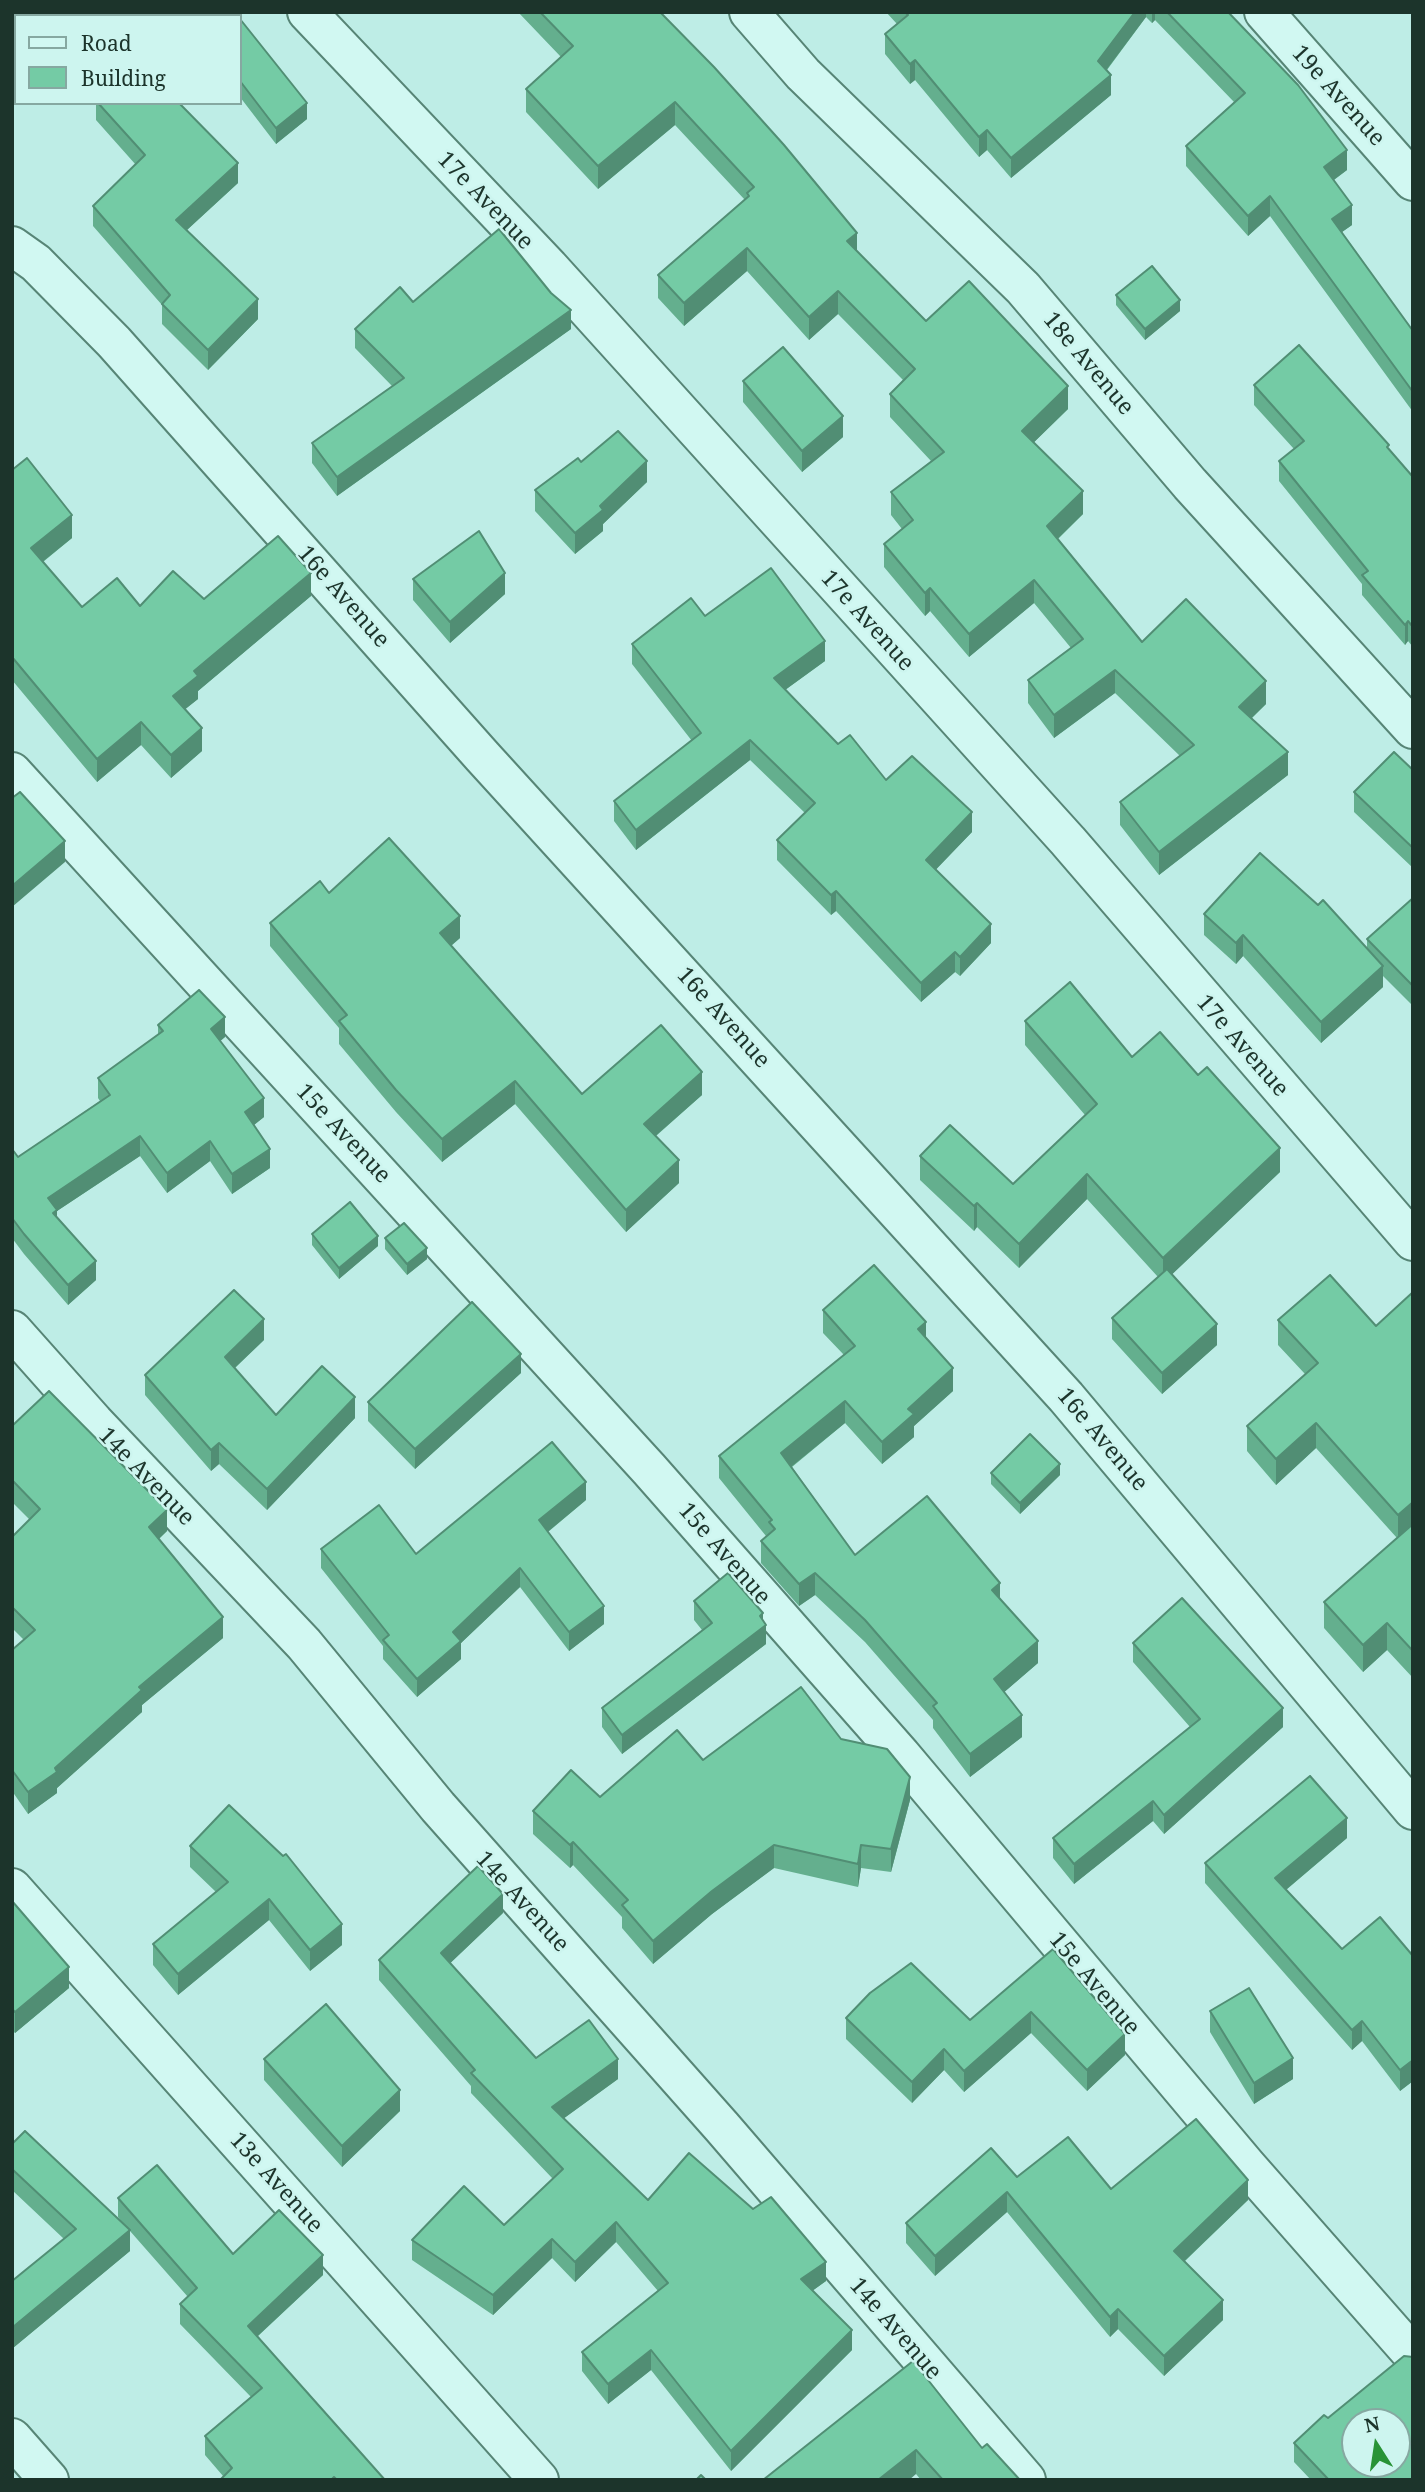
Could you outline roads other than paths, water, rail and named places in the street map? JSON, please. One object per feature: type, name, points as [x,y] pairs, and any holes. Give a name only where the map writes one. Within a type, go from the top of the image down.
[{"type":"street","name":"17e Avenue","points":[[307,12],[549,267],[1068,841],[1413,1241]]},
{"type":"street","name":"18e Avenue","points":[[749,12],[803,74],[1023,288],[1190,484],[1413,729]]},
{"type":"street","name":"19e Avenue","points":[[1264,12],[1413,181]]},
{"type":"street","name":"16e Avenue","points":[[12,246],[36,263],[114,342],[482,756],[1066,1397],[1413,1810]]},
{"type":"street","name":"15e Avenue","points":[[12,772],[676,1500],[901,1755],[1246,2165],[1413,2355]]},
{"type":"street","name":"14e Avenue","points":[[12,1329],[94,1422],[304,1644],[438,1807],[722,2127],[1026,2480]]},
{"type":"street","name":"13e Avenue","points":[[12,1888],[539,2480]]},
{"type":"street","points":[[12,2438],[49,2480]]}]
